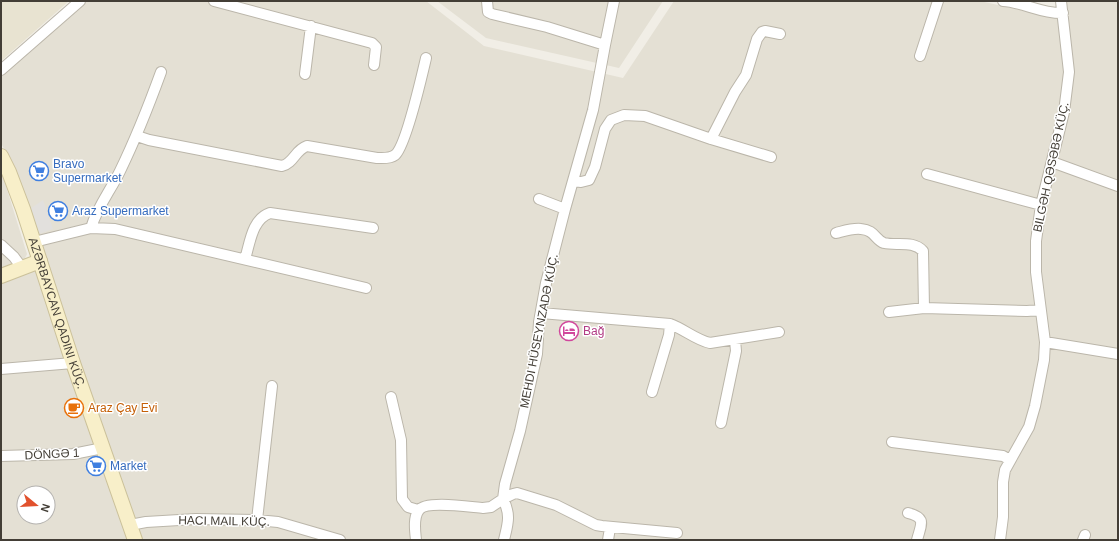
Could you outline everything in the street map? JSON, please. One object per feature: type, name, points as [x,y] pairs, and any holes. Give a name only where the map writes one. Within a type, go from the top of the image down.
[{"type":"main road","points":[[1,156],[15,186],[73,363],[130,525],[133,540]]},
{"type":"main road","points":[[1,276],[40,261]]},
{"type":"street","points":[[1,70],[80,1]]},
{"type":"street","points":[[214,1],[372,43],[376,47],[374,65]]},
{"type":"street","points":[[487,1],[488,12],[492,14],[547,27],[605,45]]},
{"type":"street","name":"MEHDI HÜSEYNZADƏ KÜÇ.","points":[[503,499],[505,484],[521,425],[537,354],[540,313],[546,283],[593,110],[614,1]]},
{"type":"street","points":[[920,56],[938,1]]},
{"type":"street","points":[[1003,1],[1063,13]]},
{"type":"street","name":"BILGƏH QƏSƏBƏ KÜÇ.","points":[[1000,540],[1003,517],[1003,482],[1005,470],[1023,439],[1033,415],[1042,373],[1045,342],[1036,272],[1036,241],[1041,205],[1064,112],[1068,82],[1069,72],[1061,1]]},
{"type":"street","points":[[305,74],[311,26]]},
{"type":"street","points":[[711,139],[735,92],[746,75],[759,35],[765,31],[780,34]]},
{"type":"street","points":[[137,136],[282,166],[287,165],[292,161],[298,151],[307,146],[377,158],[388,158],[395,155],[407,130],[426,58]]},
{"type":"street","points":[[91,228],[93,219],[137,136],[161,72]]},
{"type":"street","points":[[573,181],[585,182],[591,177],[605,129],[612,120],[620,115],[630,114],[645,116],[711,139],[771,157]]},
{"type":"street","points":[[1052,162],[1118,186]]},
{"type":"street","points":[[927,174],[1041,205]]},
{"type":"street","points":[[539,199],[565,209]]},
{"type":"street","points":[[245,259],[256,224],[260,218],[270,213],[373,228]]},
{"type":"street","points":[[34,242],[91,228],[115,229],[366,288]]},
{"type":"street","points":[[836,233],[860,229],[874,233],[879,240],[884,243],[919,247],[923,251],[924,308]]},
{"type":"street","points":[[1,245],[14,257],[22,268]]},
{"type":"street","points":[[888,312],[924,308],[1027,311],[1040,310]]},
{"type":"street","points":[[540,313],[670,324],[685,330],[705,342],[714,344],[779,332]]},
{"type":"street","points":[[652,392],[669,335],[670,324]]},
{"type":"street","points":[[721,423],[736,351],[736,340]]},
{"type":"street","points":[[1045,342],[1118,354]]},
{"type":"street","points":[[1,369],[73,363]]},
{"type":"street","points":[[257,520],[272,386]]},
{"type":"street","points":[[391,397],[401,440],[402,499],[408,507],[418,510]]},
{"type":"street","points":[[892,442],[1003,456],[1010,460]]},
{"type":"street","name":"DÖNGƏ 1","points":[[1,456],[73,454],[103,448]]},
{"type":"street","points":[[416,540],[416,515],[418,510],[422,507],[433,505],[483,508],[491,507],[512,494],[522,494],[556,505],[596,525],[610,528],[677,533]]},
{"type":"street","points":[[503,499],[508,513],[504,540]]},
{"type":"street","points":[[908,513],[920,518],[921,522],[917,540]]},
{"type":"street","points":[[130,525],[146,522],[196,519],[257,520],[278,522],[340,540]]},
{"type":"street","points":[[608,540],[610,528]]},
{"type":"shaded area","points":[[1,1],[69,1],[1,61]]},
{"type":"shaded area","points":[[86,1],[426,1],[484,46],[623,78],[674,1],[921,1],[941,3],[942,1],[980,1],[1069,21],[1067,1],[1118,1],[1118,540],[1,540],[1,283],[47,266],[11,162],[1,143],[1,76]]},
{"type":"shaded area","points":[[437,1],[663,1],[619,68],[486,38]]},
{"type":"shaded area","points":[[1,170],[27,254],[23,262],[1,271]]},
{"type":"shaded area","points":[[43,200],[53,229],[39,234],[30,209]]},
{"type":"place","name":"Bravo Supermarket","points":[[39,171]]},
{"type":"place","name":"Araz Supermarket","points":[[58,211]]},
{"type":"place","name":"Bağ","points":[[569,331]]},
{"type":"place","name":"Araz Çay Evi","points":[[74,408]]},
{"type":"place","name":"Market","points":[[96,466]]}]
